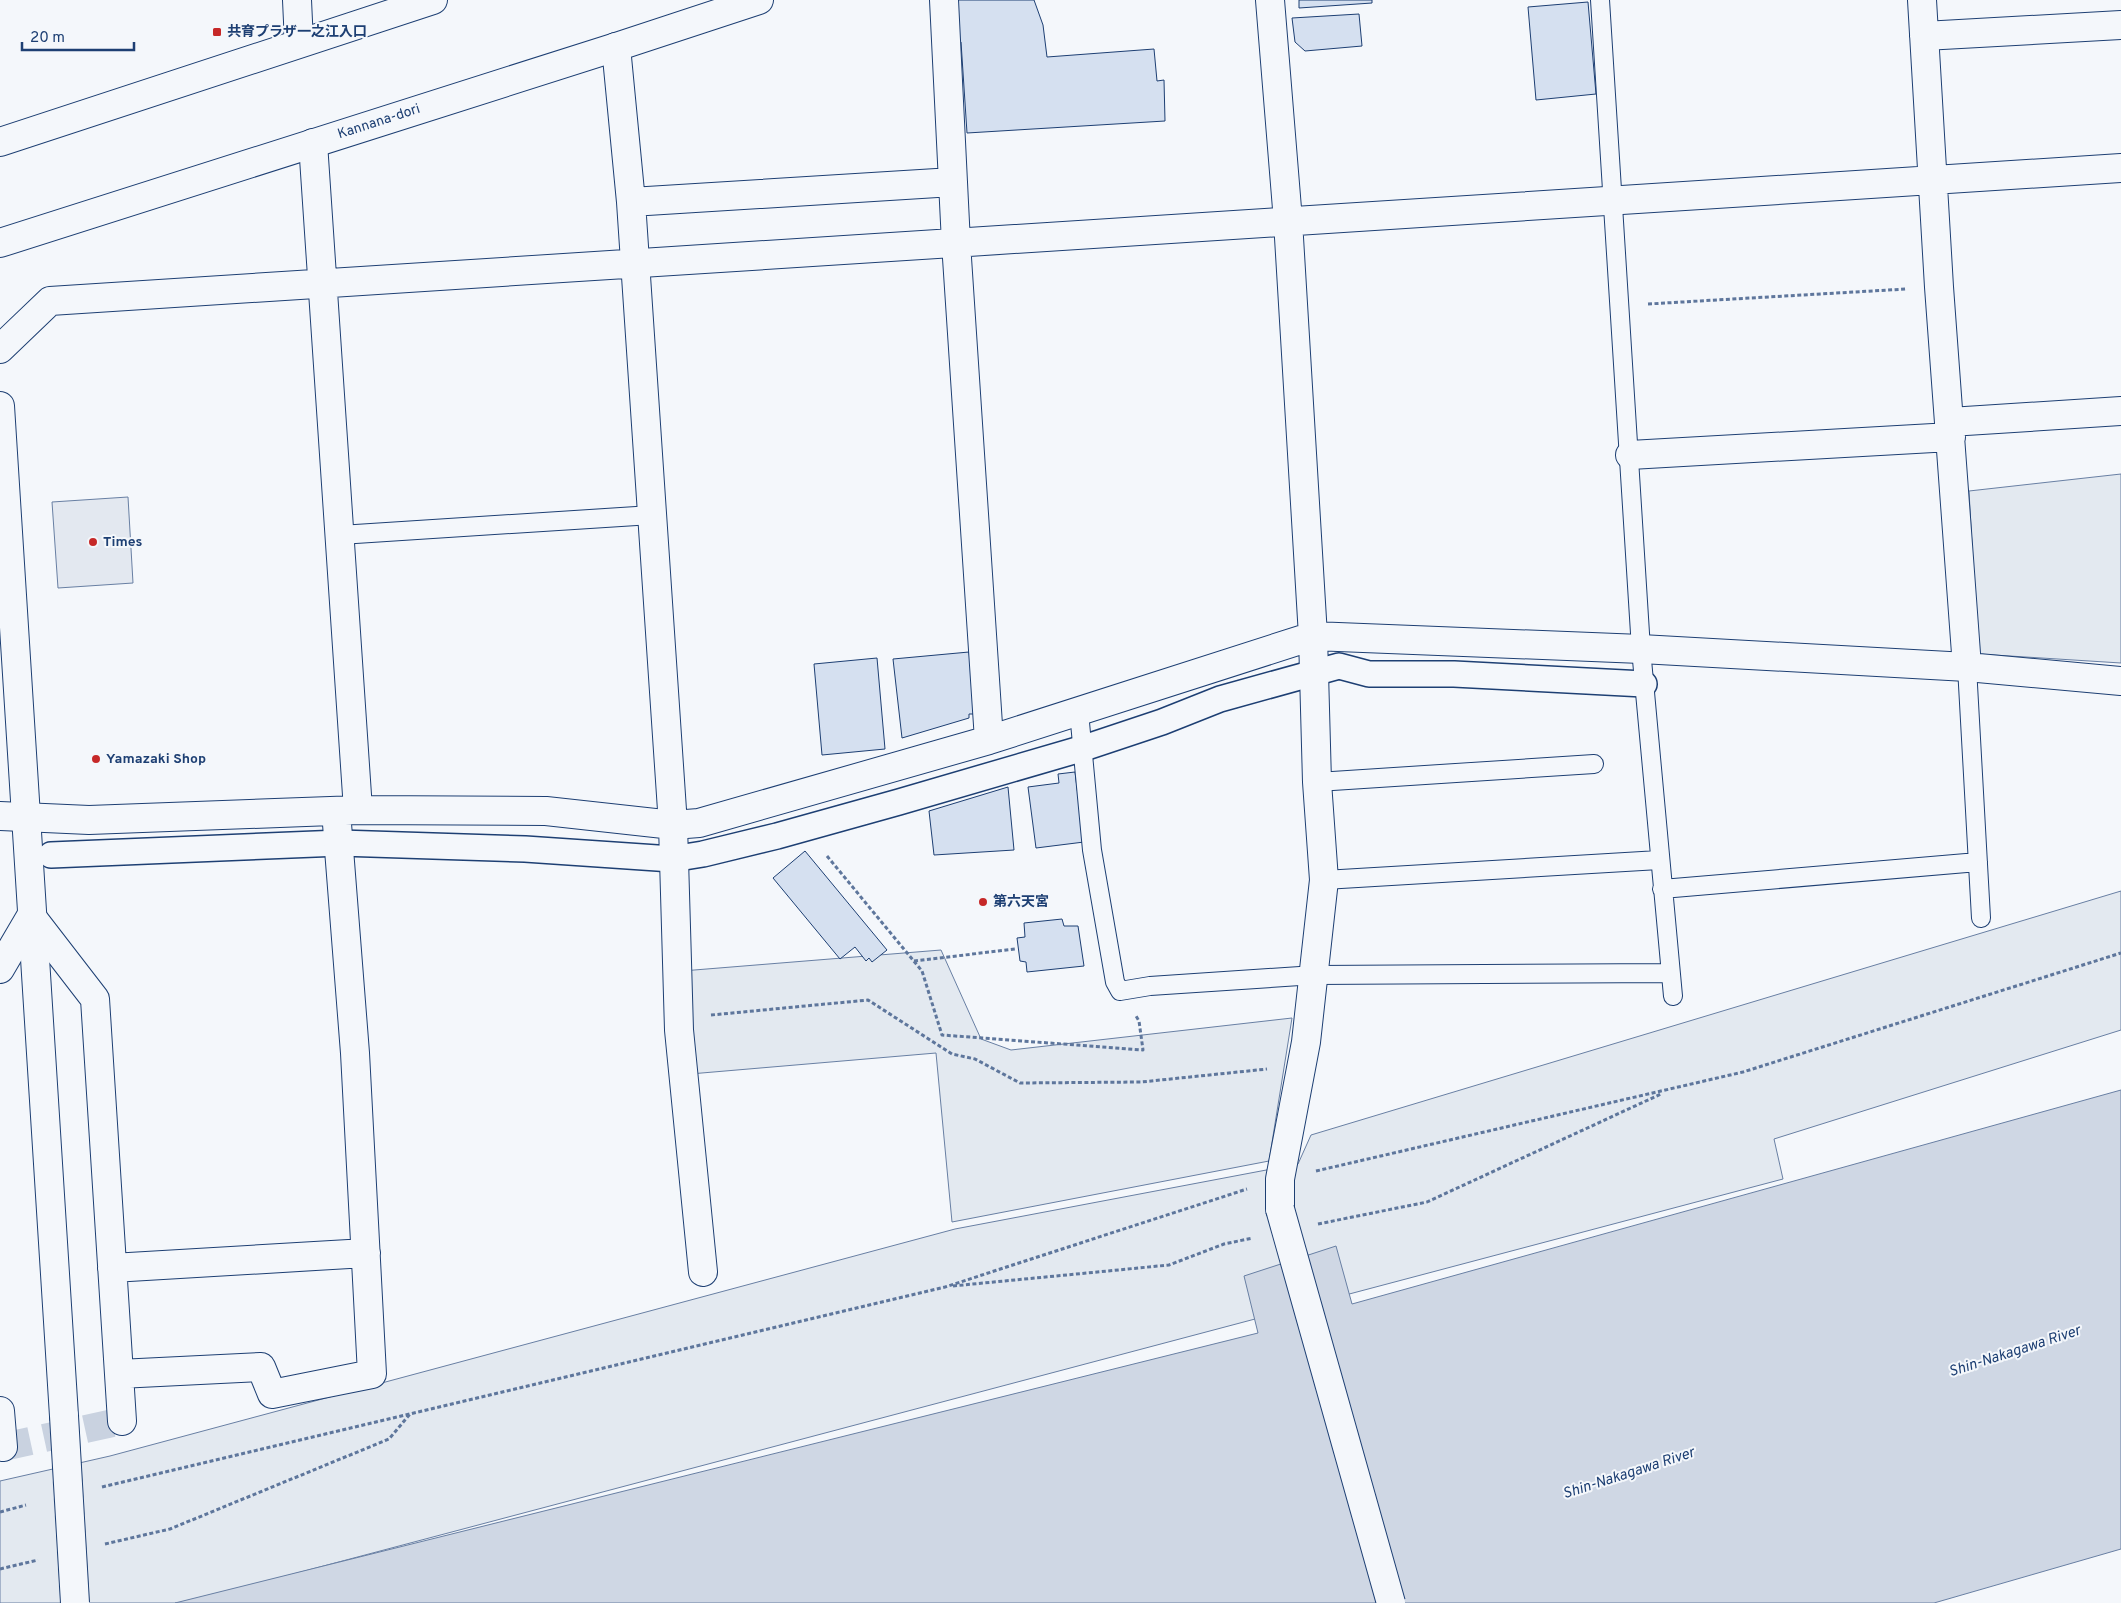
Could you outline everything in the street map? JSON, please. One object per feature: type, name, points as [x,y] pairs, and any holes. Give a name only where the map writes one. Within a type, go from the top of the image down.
[{"type":"street","points":[[297,0],[299,43]]},
{"type":"street","points":[[0,142],[433,0]]},
{"type":"street","name":"Kannana-dori","points":[[0,243],[616,48],[759,0]]},
{"type":"street","points":[[944,0],[956,242],[989,740]]},
{"type":"street","points":[[1270,0],[1288,221],[1313,636],[1317,782],[1324,880],[1315,975],[1280,1179],[1280,1209],[1391,1603]]},
{"type":"street","points":[[1922,0],[1939,287],[1967,667]]},
{"type":"street","points":[[1924,36],[2121,26]]},
{"type":"street","points":[[616,48],[631,202],[673,825],[672,859],[678,1018],[703,1272]]},
{"type":"street","points":[[119,1374],[260,1367],[272,1394],[372,1374],[356,1063],[340,844],[347,810],[340,535],[313,143]]},
{"type":"street","points":[[0,349],[50,301],[2121,168]]},
{"type":"street","points":[[631,202],[953,182]]},
{"type":"street","points":[[0,406],[12,817],[31,916],[75,1603]]},
{"type":"street","points":[[1630,455],[1950,430],[2121,411]]},
{"type":"street","points":[[12,817],[89,820],[347,810],[546,812],[673,825],[699,823],[989,740],[1313,636],[1641,649],[1967,667],[2121,681]]},
{"type":"street","points":[[51,855],[340,844],[525,849],[672,859],[703,854],[804,828],[1084,748],[1162,722],[1220,699],[1339,666],[1369,674],[1454,674],[1644,684]]},
{"type":"street","points":[[0,969],[31,916]]},
{"type":"street","points":[[31,916],[95,999],[122,1421]]},
{"type":"street","points":[[112,1268],[366,1253]]},
{"type":"street","points":[[0,1411],[3,1447]]},
{"type":"lane","points":[[1600,0],[1641,649],[1673,996]]},
{"type":"lane","points":[[340,535],[652,515]]},
{"type":"lane","points":[[1967,667],[1981,918]]},
{"type":"lane","points":[[1079,712],[1084,748],[1092,850],[1115,982],[1120,991],[1150,986],[1315,975],[1670,973]]},
{"type":"lane","points":[[1317,782],[1594,764]]},
{"type":"lane","points":[[1324,880],[1659,860]]},
{"type":"lane","points":[[1662,889],[1978,862]]},
{"type":"path","points":[[1618,306],[1939,287]]},
{"type":"path","points":[[804,828],[922,971],[942,1035],[1143,1050],[1139,1021],[1120,991]]},
{"type":"path","points":[[913,961],[1015,949]]},
{"type":"path","points":[[1668,1091],[1743,1072],[2121,953]]},
{"type":"path","points":[[678,1018],[868,1000],[952,1054],[975,1059],[1020,1083],[1141,1082],[1300,1066]]},
{"type":"path","points":[[99,1488],[945,1287]]},
{"type":"path","points":[[104,1545],[170,1529],[389,1439],[410,1414]]},
{"type":"path","points":[[0,1512],[26,1505]]},
{"type":"path","points":[[0,1569],[47,1558]]},
{"type":"shaded area","points":[[2121,474],[2121,663],[1978,654],[1969,491]]},
{"type":"shaded area","name":"Times","points":[[128,497],[133,583],[58,588],[52,502]]},
{"type":"shaded area","points":[[2121,891],[2121,1030],[1774,1139],[1783,1179],[184,1603],[0,1603],[0,1481],[110,1456],[955,1229],[1298,1164],[1311,1135]]},
{"type":"shaded area","points":[[941,950],[981,1039],[1011,1050],[1292,1018],[1269,1161],[952,1222],[936,1053],[690,1074],[682,971]]},
{"type":"water","name":"Shin-Nakagawa River","points":[[2121,1090],[2121,1549],[1934,1603],[175,1603],[1258,1333],[1244,1276],[1336,1246],[1352,1304]]},
{"type":"building","points":[[953,0],[1034,0],[1043,25],[1047,57],[1154,49],[1157,81],[1164,80],[1165,121],[967,133],[961,42],[954,43]]},
{"type":"building","points":[[1299,0],[1372,0],[1372,3],[1299,8]]},
{"type":"building","points":[[1588,2],[1596,94],[1536,100],[1528,7]]},
{"type":"building","points":[[1359,14],[1362,46],[1305,51],[1295,42],[1292,18]]},
{"type":"building","points":[[969,652],[977,714],[969,714],[969,718],[902,738],[893,659]]},
{"type":"building","points":[[877,658],[885,749],[822,755],[814,664]]},
{"type":"building","points":[[1075,772],[1084,842],[1036,848],[1028,787],[1059,783],[1058,774]]},
{"type":"building","points":[[1008,787],[1014,850],[934,855],[929,811]]},
{"type":"building","points":[[805,851],[887,950],[872,962],[869,958],[866,961],[855,947],[840,959],[773,878]]},
{"type":"building","points":[[1062,919],[1064,926],[1078,926],[1084,966],[1027,972],[1026,962],[1020,961],[1017,938],[1025,937],[1024,923]]},
{"type":"tunnel","points":[[3,1447],[122,1421]]},
{"type":"place","name":"共育プラザ一之江入口","points":[[217,32]]},
{"type":"place","name":"Times","points":[[93,542]]},
{"type":"place","name":"Yamazaki Shop","points":[[96,759]]},
{"type":"place","name":"第六天宮","points":[[983,902]]}]
